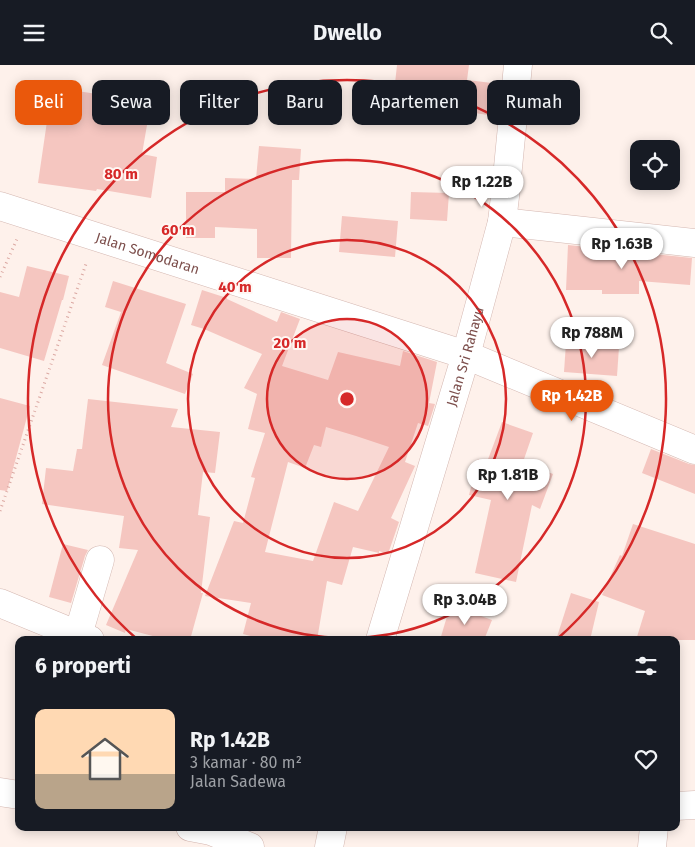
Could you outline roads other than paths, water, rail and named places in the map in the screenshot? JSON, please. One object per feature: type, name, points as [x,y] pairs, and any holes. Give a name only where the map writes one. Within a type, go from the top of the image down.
[{"type":"street","name":"Jalan Sri Rahayu","points":[[381,636],[466,355],[502,222],[518,65]]},
{"type":"street","name":"Jalan Somodaran","points":[[0,206],[466,355],[695,450]]},
{"type":"street","points":[[502,222],[695,243]]},
{"type":"street","points":[[84,636],[100,560]]},
{"type":"street","points":[[0,603],[82,636]]},
{"type":"street","points":[[0,792],[15,794]]},
{"type":"street","points":[[680,806],[695,805]]},
{"type":"street","points":[[210,831],[250,847]]},
{"type":"street","points":[[329,847],[332,831]]},
{"type":"street","points":[[652,847],[654,831]]}]
